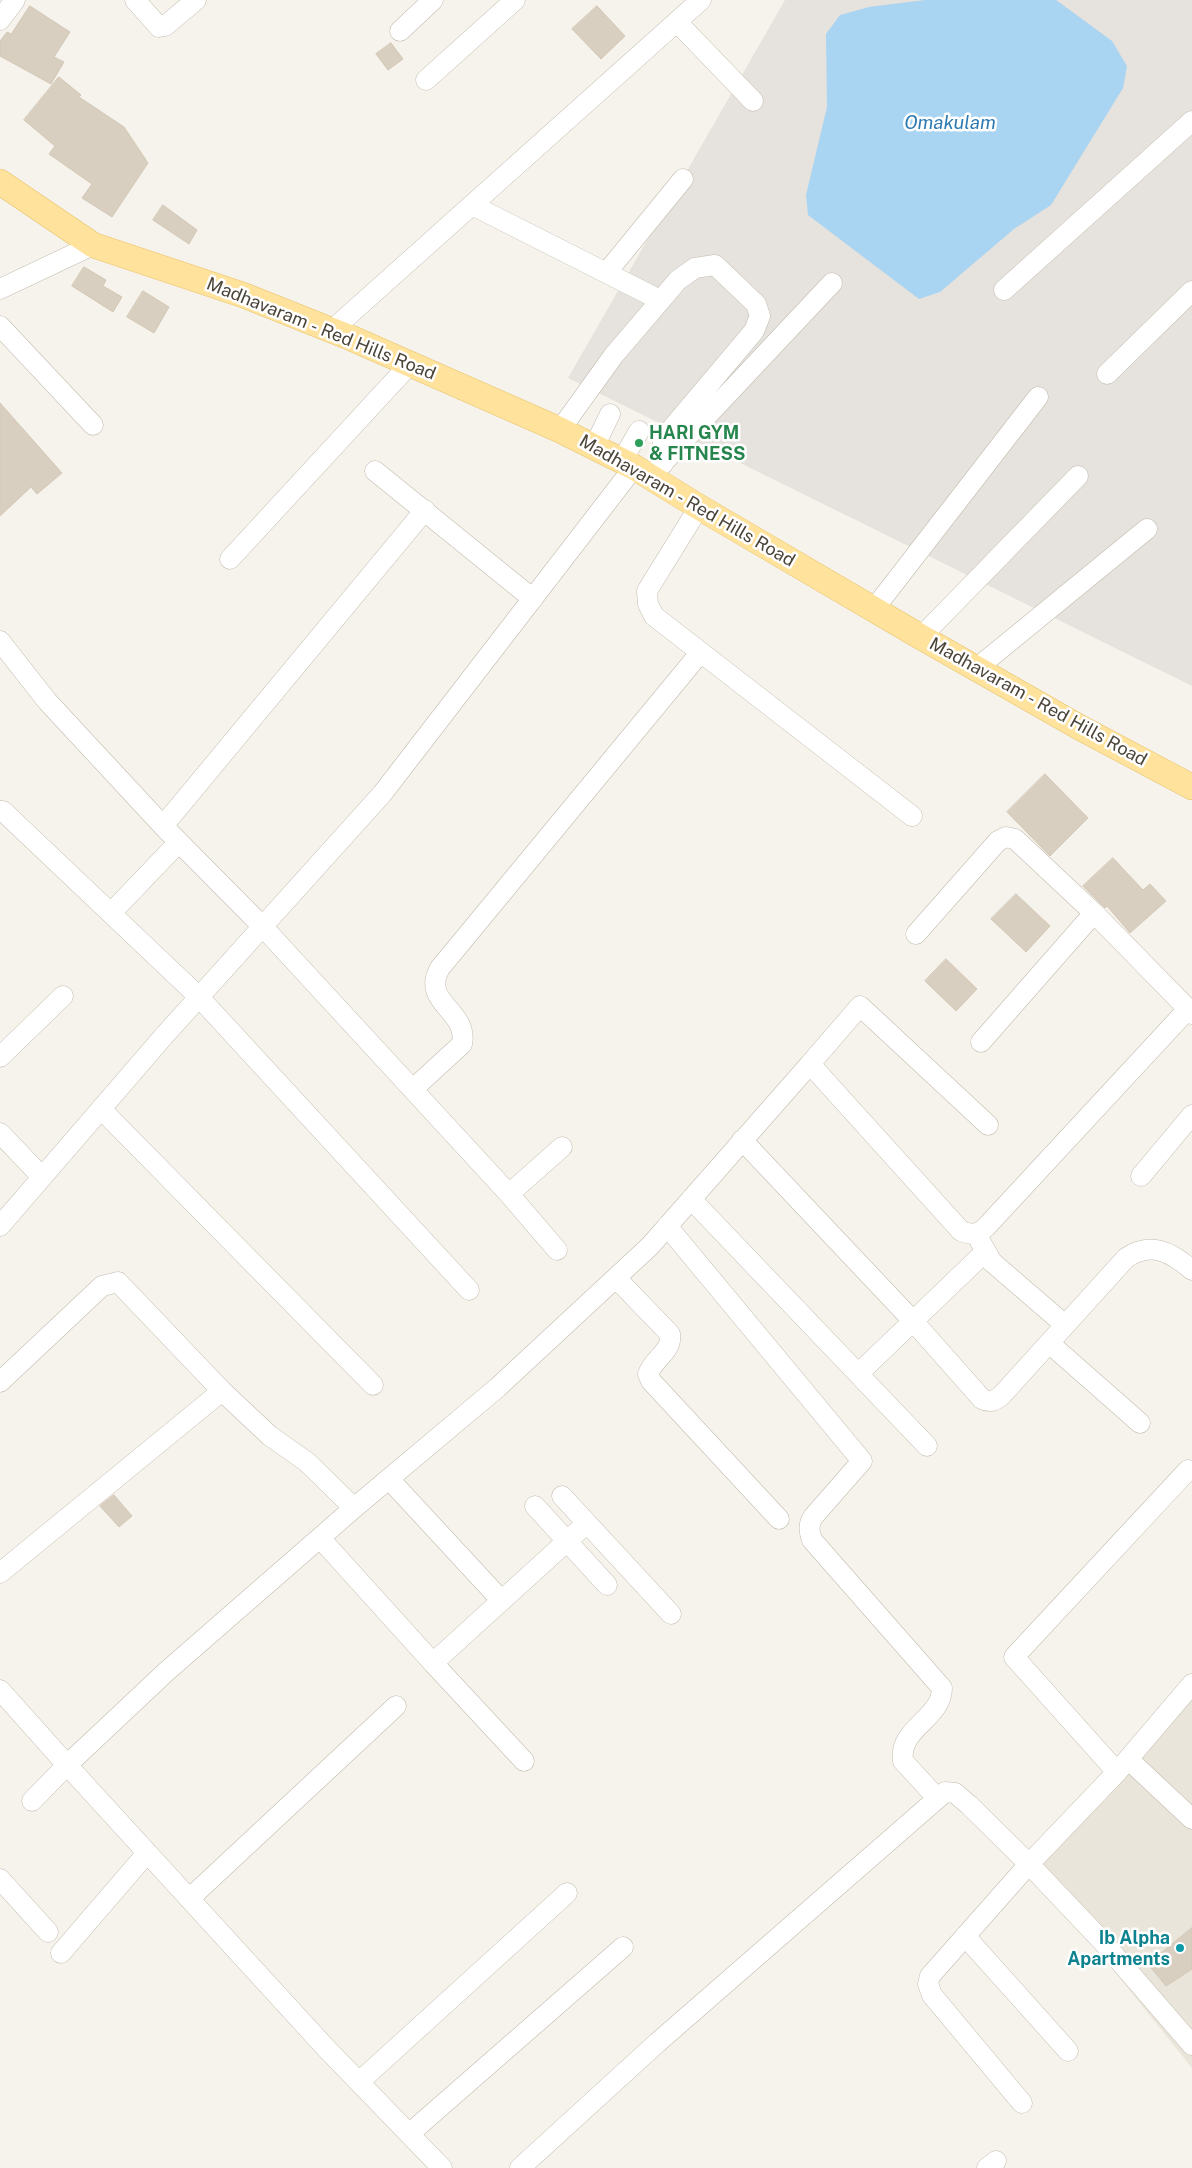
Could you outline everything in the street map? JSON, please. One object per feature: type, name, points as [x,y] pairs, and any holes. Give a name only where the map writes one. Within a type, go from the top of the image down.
[{"type":"main road","name":"Madhavaram - Red Hills Road","points":[[0,182],[93,245],[243,295],[410,364],[642,467],[699,508],[1079,727],[1192,787]]},
{"type":"street","points":[[0,20],[16,0]]},
{"type":"street","points":[[134,0],[159,27],[165,26],[196,0]]},
{"type":"street","points":[[400,31],[433,0]]},
{"type":"street","points":[[332,331],[701,0]]},
{"type":"street","points":[[426,80],[512,1]]},
{"type":"street","points":[[677,22],[753,101]]},
{"type":"street","points":[[1004,290],[1192,120]]},
{"type":"street","points":[[607,272],[683,179]]},
{"type":"street","points":[[472,205],[652,296]]},
{"type":"street","points":[[0,289],[93,245]]},
{"type":"street","points":[[0,1226],[41,1176],[198,996],[263,927],[382,794],[533,599],[754,331],[760,316],[756,304],[715,265],[695,268],[678,280],[614,356],[560,430]]},
{"type":"street","points":[[642,467],[832,283]]},
{"type":"street","points":[[1107,374],[1192,291]]},
{"type":"street","points":[[0,326],[93,425]]},
{"type":"street","points":[[230,559],[410,364]]},
{"type":"street","points":[[874,609],[1038,398]]},
{"type":"street","points":[[594,447],[610,414]]},
{"type":"street","points":[[639,431],[642,467]]},
{"type":"street","points":[[375,471],[533,599]]},
{"type":"street","points":[[921,637],[1078,476]]},
{"type":"street","points":[[699,508],[647,591],[648,604],[654,616],[912,816]]},
{"type":"street","points":[[163,826],[425,510]]},
{"type":"street","points":[[977,668],[1147,529]]},
{"type":"street","points":[[0,641],[47,701],[163,826],[263,927],[509,1194],[557,1250]]},
{"type":"street","points":[[413,1089],[462,1044],[463,1030],[460,1023],[435,992],[435,976],[440,968],[700,653]]},
{"type":"street","points":[[1,810],[198,996],[469,1290]]},
{"type":"street","points":[[810,1064],[961,1231],[971,1235],[980,1233],[1190,1011],[1094,913],[1026,847],[1015,839],[1006,837],[998,842],[916,934]]},
{"type":"street","points":[[111,913],[179,842]]},
{"type":"street","points":[[981,1042],[1094,913]]},
{"type":"street","points":[[0,1057],[63,996]]},
{"type":"street","points":[[32,1800],[166,1671],[354,1508],[497,1388],[650,1246],[860,1006],[988,1125]]},
{"type":"street","points":[[100,1109],[373,1385]]},
{"type":"street","points":[[1141,1176],[1192,1115]]},
{"type":"street","points":[[0,1133],[41,1176]]},
{"type":"street","points":[[742,1140],[913,1321],[982,1399],[987,1401],[994,1401],[1001,1396],[1126,1258],[1138,1250],[1150,1249],[1166,1252],[1192,1270]]},
{"type":"street","points":[[509,1194],[562,1147]]},
{"type":"street","points":[[691,1199],[927,1446]]},
{"type":"street","points":[[667,1226],[862,1460],[813,1517],[809,1523],[809,1531],[812,1540],[942,1688],[939,1703],[908,1736],[902,1753],[903,1761],[937,1798]]},
{"type":"street","points":[[980,1233],[980,1243],[992,1262],[1065,1325]]},
{"type":"street","points":[[859,1374],[985,1252]]},
{"type":"street","points":[[616,1278],[670,1334],[669,1347],[650,1368],[648,1374],[651,1381],[779,1519]]},
{"type":"street","points":[[0,1382],[102,1286],[118,1282],[222,1391],[270,1436],[306,1462],[354,1508]]},
{"type":"street","points":[[1049,1343],[1140,1423]]},
{"type":"street","points":[[0,1574],[222,1391]]},
{"type":"street","points":[[1188,1470],[1014,1657],[1122,1765],[1192,1819]]},
{"type":"street","points":[[389,1479],[501,1600]]},
{"type":"street","points":[[562,1496],[671,1614]]},
{"type":"street","points":[[535,1506],[607,1585]]},
{"type":"street","points":[[433,1663],[587,1523]]},
{"type":"street","points":[[320,1538],[524,1762]]},
{"type":"street","points":[[1022,2103],[932,1995],[928,1984],[930,1976],[1029,1864],[1122,1765],[1192,1684]]},
{"type":"street","points":[[0,1690],[189,1899],[359,2082],[442,2168]]},
{"type":"street","points":[[189,1899],[396,1706]]},
{"type":"street","points":[[525,2166],[657,2043],[945,1792],[955,1793],[1029,1864],[1102,1942],[1192,2045]]},
{"type":"street","points":[[61,1953],[148,1853]]},
{"type":"street","points":[[0,1879],[48,1932]]},
{"type":"street","points":[[359,2082],[567,1893]]},
{"type":"street","points":[[965,1936],[1068,2051]]},
{"type":"street","points":[[409,2134],[623,1947]]},
{"type":"shaded area","points":[[785,0],[1192,0],[1192,686],[568,378]]},
{"type":"shaded area","points":[[1192,1681],[1192,2068],[1031,1867]]},
{"type":"water","name":"Omakulam","points":[[925,0],[1056,0],[1112,41],[1127,66],[1123,88],[1051,205],[1014,229],[940,292],[919,299],[808,215],[806,195],[827,107],[826,34],[840,15],[869,7]]},
{"type":"building","points":[[30,6],[70,32],[54,57],[64,62],[51,84],[0,56],[0,41],[7,32],[11,34]]},
{"type":"building","points":[[597,6],[625,36],[601,59],[572,29]]},
{"type":"building","points":[[391,43],[403,59],[388,70],[376,54]]},
{"type":"building","points":[[59,77],[81,95],[79,97],[124,127],[148,163],[112,217],[82,198],[92,184],[49,154],[55,146],[24,120]]},
{"type":"building","points":[[163,205],[197,230],[189,244],[153,220]]},
{"type":"building","points":[[84,267],[106,280],[103,286],[122,297],[113,312],[72,286]]},
{"type":"building","points":[[143,291],[169,307],[154,333],[127,317]]},
{"type":"building","points":[[0,403],[62,473],[37,494],[31,487],[0,516]]},
{"type":"building","points":[[1045,774],[1088,818],[1050,856],[1007,812]]},
{"type":"building","points":[[1113,858],[1143,890],[1150,884],[1166,901],[1130,933],[1107,906],[1105,908],[1083,886]]},
{"type":"building","points":[[1016,894],[1050,926],[1026,952],[991,919]]},
{"type":"building","points":[[946,959],[977,989],[956,1011],[925,981]]},
{"type":"building","points":[[114,1495],[132,1516],[119,1527],[100,1506]]},
{"type":"building","name":"Ib Alpha Apartments","points":[[1192,1928],[1192,1969],[1166,1986],[1148,1964]]},
{"type":"place","name":"HARI GYM & FITNESS","points":[[639,443]]},
{"type":"place","name":"Ib Alpha Apartments","points":[[1180,1948]]}]
